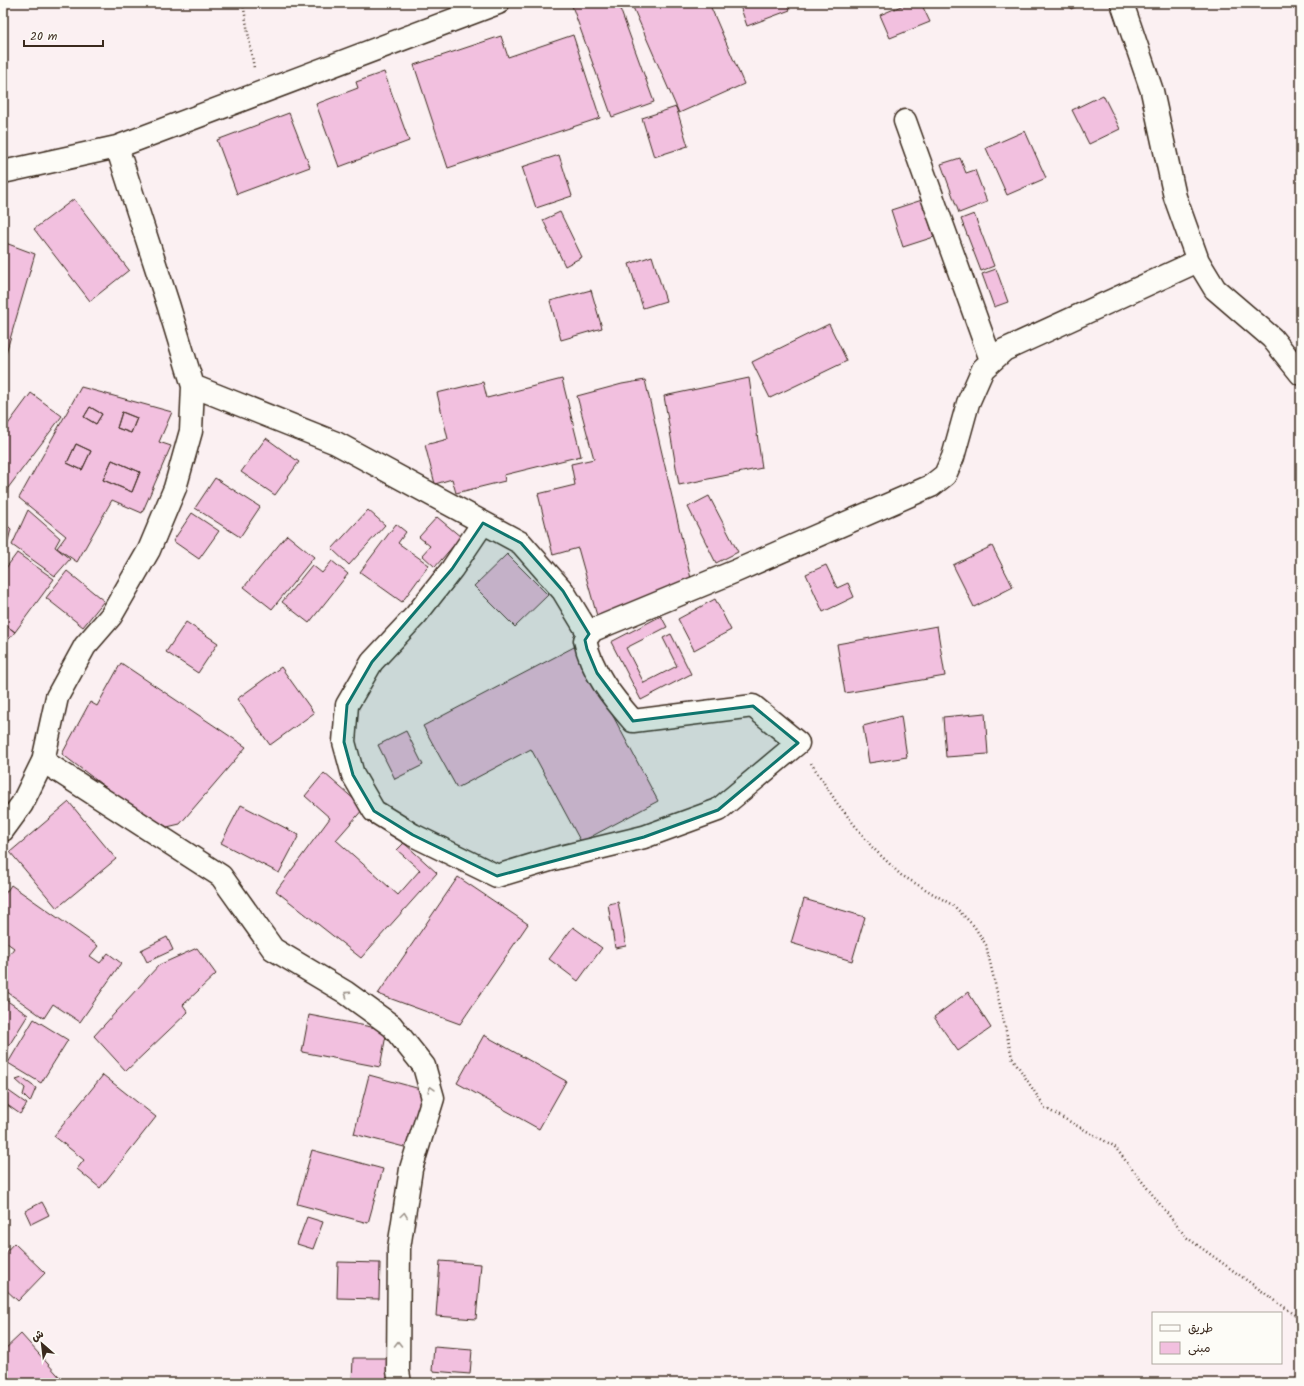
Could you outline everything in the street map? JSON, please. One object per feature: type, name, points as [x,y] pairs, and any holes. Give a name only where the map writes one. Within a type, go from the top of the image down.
[{"type":"street","points":[[3,172],[117,147],[259,95],[498,3]]},
{"type":"street","points":[[1122,3],[1152,91],[1175,197],[1198,261],[1214,289],[1272,338],[1301,374]]},
{"type":"street","points":[[905,121],[991,360]]},
{"type":"street","points":[[3,830],[22,804],[43,761],[57,697],[85,646],[112,616],[149,550],[175,488],[191,431],[193,386],[117,147]]},
{"type":"street","points":[[483,523],[452,569],[416,615],[372,662],[347,705],[344,742],[353,775],[374,811],[413,835],[497,876],[553,859],[644,836],[718,810],[798,743],[753,706],[633,721],[615,700],[597,673],[585,640],[593,630],[736,571],[931,486],[945,475],[954,457],[968,403],[983,368],[991,360],[1004,350],[1198,261]]},
{"type":"street","points":[[193,386],[336,443],[521,543],[563,591],[589,634]]},
{"type":"street","points":[[43,761],[221,876],[273,949],[345,992],[392,1026],[424,1066],[433,1098],[411,1168],[399,1248],[398,1371],[400,1383]]},
{"type":"path","points":[[243,3],[259,95]]},
{"type":"path","points":[[798,743],[837,803],[872,847],[901,875],[954,906],[974,926],[986,945],[1012,1057],[1045,1108],[1114,1146],[1186,1237],[1301,1319]]},
{"type":"highlighted area","points":[[483,523],[521,543],[563,591],[589,634],[585,640],[597,673],[633,721],[753,706],[798,743],[718,810],[644,837],[497,876],[413,835],[374,811],[353,775],[344,742],[347,705],[372,662],[452,569]]},
{"type":"building","points":[[571,3],[618,3],[654,102],[612,117]]},
{"type":"building","points":[[635,3],[709,3],[744,84],[679,113],[632,5]]},
{"type":"building","points":[[739,3],[788,3],[790,10],[747,26]]},
{"type":"building","points":[[908,3],[921,3],[930,22],[890,38],[880,15]]},
{"type":"building","points":[[1068,3],[1083,3],[1071,9]]},
{"type":"building","points":[[573,35],[600,118],[448,168],[414,65],[501,36],[508,57]]},
{"type":"building","points":[[384,72],[409,141],[339,167],[316,104],[358,88],[356,82]]},
{"type":"building","points":[[1103,95],[1120,129],[1089,144],[1072,110]]},
{"type":"building","points":[[676,107],[688,146],[654,157],[642,118]]},
{"type":"building","points":[[289,113],[310,167],[237,194],[217,140]]},
{"type":"building","points":[[1025,131],[1046,178],[1007,195],[986,148]]},
{"type":"building","points":[[559,155],[572,196],[536,208],[522,167]]},
{"type":"building","points":[[960,158],[966,173],[975,170],[987,202],[959,213],[941,164]]},
{"type":"building","points":[[74,199],[129,270],[90,301],[34,229]]},
{"type":"building","points":[[922,200],[934,237],[903,247],[891,210]]},
{"type":"building","points":[[560,212],[582,257],[565,266],[543,220]]},
{"type":"building","points":[[974,214],[994,266],[981,271],[961,219]]},
{"type":"building","points":[[3,242],[35,254],[3,363]]},
{"type":"building","points":[[652,256],[666,301],[643,308],[629,264]]},
{"type":"building","points":[[996,269],[1008,302],[994,307],[982,274]]},
{"type":"building","points":[[591,290],[602,328],[561,340],[550,301]]},
{"type":"building","points":[[829,324],[847,361],[770,398],[752,362]]},
{"type":"building","points":[[749,378],[762,468],[679,485],[664,396]]},
{"type":"building","points":[[562,379],[581,456],[504,475],[505,481],[456,493],[452,479],[435,484],[425,445],[448,439],[437,393],[483,382],[487,398]]},
{"type":"building","points":[[645,380],[692,583],[599,623],[578,548],[553,555],[538,494],[575,485],[571,464],[594,459],[577,396],[622,384]]},
{"type":"building","points":[[81,387],[172,412],[159,442],[171,446],[142,513],[112,500],[77,562],[57,548],[66,536],[19,498]],"holes":[[[90,407],[102,414],[96,424],[84,417]],[[122,412],[137,418],[131,433],[117,428]],[[76,444],[91,451],[82,470],[67,463]],[[112,460],[140,472],[132,492],[103,480]]]},
{"type":"building","points":[[31,393],[62,416],[5,492],[3,490],[3,431]]},
{"type":"building","points":[[90,407],[102,414],[96,424],[84,417]]},
{"type":"building","points":[[122,412],[137,418],[131,433],[117,428]]},
{"type":"building","points":[[266,438],[299,462],[275,495],[241,472]]},
{"type":"building","points":[[76,444],[91,451],[82,470],[67,463]]},
{"type":"building","points":[[112,460],[140,472],[132,492],[103,480]]},
{"type":"building","points":[[215,478],[260,507],[240,537],[195,508]]},
{"type":"building","points":[[709,496],[738,552],[716,563],[688,507]]},
{"type":"building","points":[[28,510],[60,538],[55,547],[70,559],[55,576],[12,545]]},
{"type":"building","points":[[368,510],[385,525],[349,565],[332,549]]},
{"type":"building","points":[[192,513],[219,531],[199,559],[173,541]]},
{"type":"building","points":[[437,517],[461,537],[435,567],[422,555],[430,546],[419,537]]},
{"type":"building","points":[[3,521],[11,529],[7,545],[3,550]]},
{"type":"building","points":[[396,524],[406,532],[398,543],[429,565],[402,602],[360,572]]},
{"type":"building","points":[[287,535],[314,557],[272,609],[244,587]]},
{"type":"building","points":[[992,546],[1013,587],[974,607],[953,565]]},
{"type":"building","points":[[17,553],[54,579],[15,632],[3,623],[3,572]]},
{"type":"building","points":[[507,554],[548,595],[515,627],[474,586]]},
{"type":"building","points":[[332,561],[348,574],[309,623],[282,602],[312,565],[322,573]]},
{"type":"building","points":[[826,565],[837,588],[848,583],[854,597],[823,612],[806,574]]},
{"type":"building","points":[[67,571],[104,601],[83,627],[46,598]]},
{"type":"building","points":[[715,599],[731,630],[694,650],[678,619]]},
{"type":"building","points":[[661,616],[667,627],[626,648],[644,683],[677,666],[663,638],[671,634],[691,674],[641,700],[611,642]]},
{"type":"building","points":[[186,622],[218,643],[198,673],[166,652]]},
{"type":"building","points":[[3,623],[15,632],[3,646]]},
{"type":"building","points":[[937,626],[945,676],[845,693],[837,644]]},
{"type":"building","points":[[576,646],[658,801],[581,842],[531,749],[457,788],[423,726]]},
{"type":"building","points":[[121,663],[246,747],[180,824],[167,827],[122,800],[62,754],[90,702],[97,706]]},
{"type":"building","points":[[281,667],[314,713],[270,745],[237,699]]},
{"type":"building","points":[[985,713],[988,754],[946,757],[943,717]]},
{"type":"building","points":[[901,716],[907,757],[869,763],[863,726]]},
{"type":"building","points":[[406,731],[423,765],[395,779],[378,745]]},
{"type":"building","points":[[324,773],[364,808],[336,840],[398,895],[420,870],[397,850],[404,843],[437,873],[361,958],[276,891],[330,818],[305,796]]},
{"type":"building","points":[[69,802],[116,859],[57,908],[10,852]]},
{"type":"building","points":[[241,805],[299,835],[279,873],[221,843]]},
{"type":"building","points":[[458,877],[528,924],[460,1024],[378,994]]},
{"type":"building","points":[[11,885],[98,946],[90,956],[100,963],[108,953],[121,963],[80,1022],[53,1004],[44,1018],[3,989],[3,964],[14,948],[3,940],[3,897]]},
{"type":"building","points":[[804,899],[865,917],[852,961],[791,943]]},
{"type":"building","points":[[618,902],[626,946],[615,948],[608,904]]},
{"type":"building","points":[[573,927],[602,948],[578,981],[549,959]]},
{"type":"building","points":[[167,937],[173,950],[147,962],[141,950]]},
{"type":"building","points":[[197,948],[216,974],[183,1005],[188,1012],[126,1071],[94,1036],[159,965]]},
{"type":"building","points":[[968,992],[991,1028],[958,1051],[934,1017]]},
{"type":"building","points":[[3,998],[28,1015],[3,1055]]},
{"type":"building","points":[[309,1015],[387,1030],[380,1067],[302,1052]]},
{"type":"building","points":[[34,1019],[68,1040],[41,1083],[8,1063]]},
{"type":"building","points":[[484,1035],[566,1081],[539,1129],[457,1083]]},
{"type":"building","points":[[103,1075],[156,1117],[100,1188],[77,1169],[84,1160],[54,1136]]},
{"type":"building","points":[[369,1075],[424,1090],[408,1148],[354,1134]]},
{"type":"building","points":[[22,1078],[36,1088],[30,1102],[23,1095],[25,1088],[16,1080]]},
{"type":"building","points":[[3,1087],[27,1104],[20,1114],[3,1102]]},
{"type":"building","points":[[312,1150],[383,1169],[368,1223],[297,1204]]},
{"type":"building","points":[[42,1202],[49,1215],[31,1224],[25,1211]]},
{"type":"building","points":[[307,1217],[323,1222],[313,1249],[297,1244]]},
{"type":"building","points":[[14,1243],[45,1273],[18,1301],[3,1287],[3,1255]]},
{"type":"building","points":[[440,1261],[481,1264],[476,1319],[436,1316]]},
{"type":"building","points":[[338,1262],[380,1263],[379,1299],[337,1298]]},
{"type":"building","points":[[21,1334],[65,1383],[3,1383],[3,1351]]},
{"type":"building","points":[[434,1347],[472,1350],[470,1374],[432,1371]]},
{"type":"building","points":[[353,1358],[390,1358],[389,1383],[352,1383]]}]
